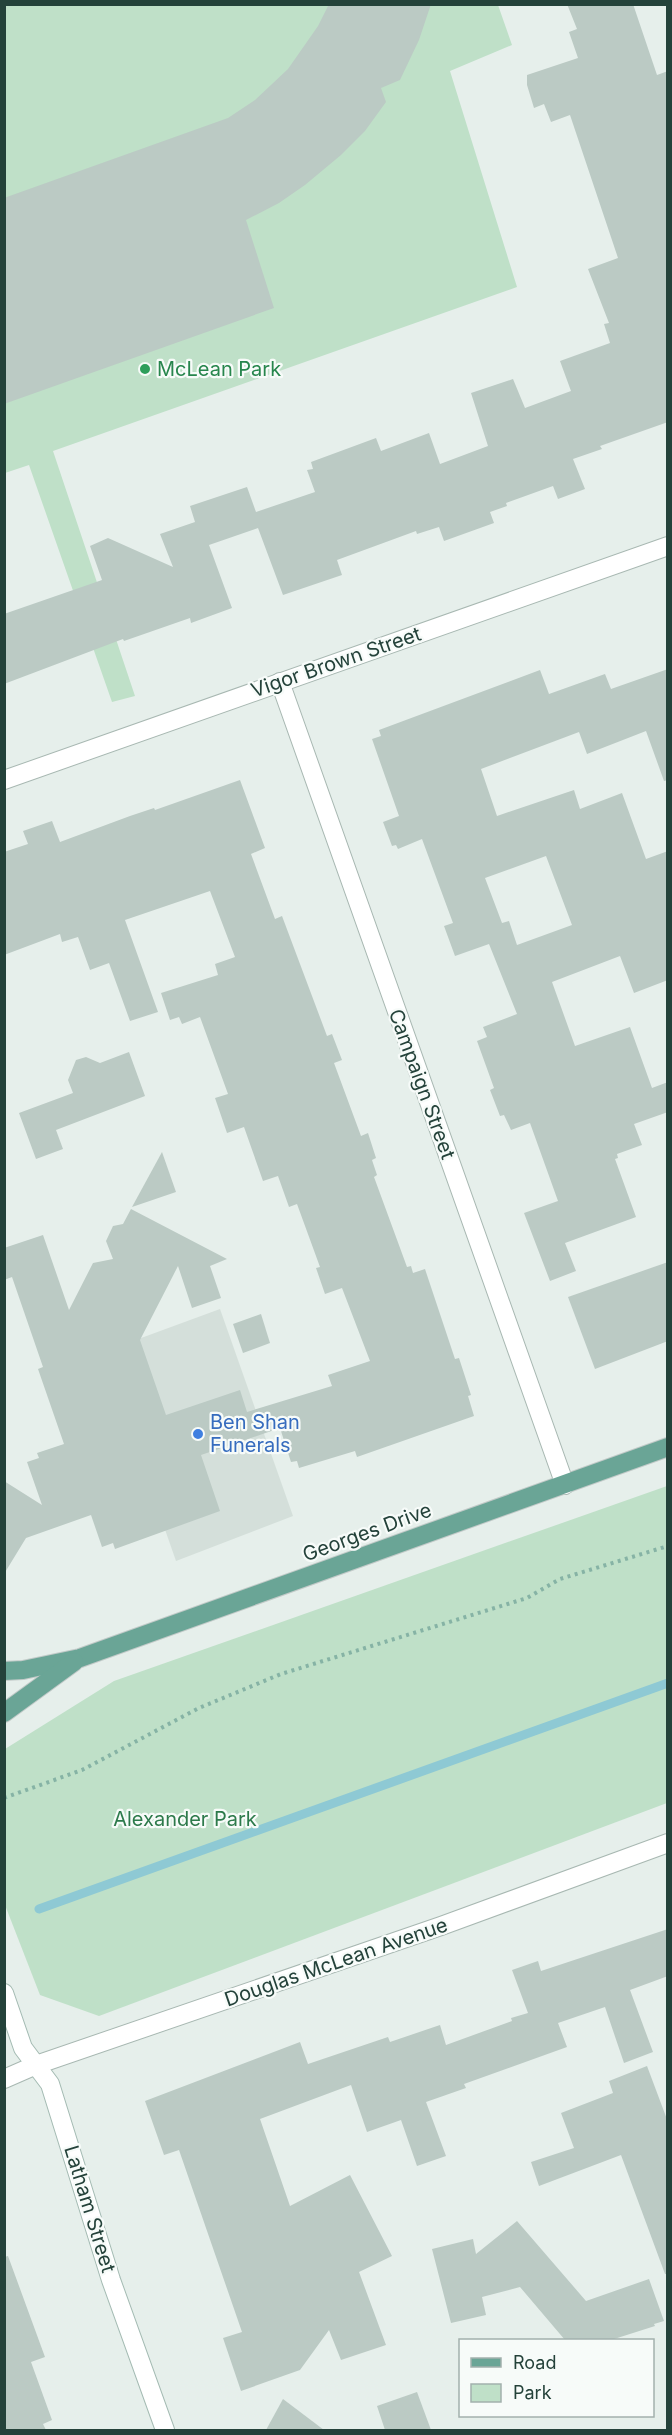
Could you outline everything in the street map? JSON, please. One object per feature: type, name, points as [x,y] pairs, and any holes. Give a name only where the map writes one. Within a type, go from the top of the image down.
[{"type":"main road","name":"Georges Drive","points":[[4,1671],[23,1670],[80,1658],[668,1446]]},
{"type":"main road","name":"Georges Drive","points":[[4,1713],[80,1658]]},
{"type":"street","name":"Vigor Brown Street","points":[[4,780],[668,546]]},
{"type":"street","name":"Campaign Street","points":[[279,682],[565,1485]]},
{"type":"street","name":"Douglas McLean Avenue","points":[[4,2079],[441,1926],[668,1843]]},
{"type":"street","name":"Latham Street","points":[[4,1993],[23,2048],[50,2084],[111,2280],[165,2430]]},
{"type":"path","points":[[4,1798],[82,1770],[200,1708],[281,1674],[527,1598],[560,1579],[668,1546]]},
{"type":"shaded area","name":"Ben Shan Funerals","points":[[220,1309],[293,1516],[176,1561],[103,1352]]},
{"type":"green space","name":"McLean Park","points":[[4,5],[498,5],[512,45],[450,71],[517,287],[53,451],[135,696],[112,702],[29,465],[5,473]]},
{"type":"green space","name":"Alexander Park","points":[[667,1486],[667,1803],[99,2016],[40,1995],[5,1905],[5,1749],[114,1681]]},
{"type":"building","points":[[329,4],[431,4],[419,40],[400,80],[381,88],[386,102],[365,131],[305,185],[279,203],[246,220],[274,308],[4,404],[4,198],[228,118],[255,100],[288,69],[318,26]]},
{"type":"building","points":[[567,4],[633,4],[657,75],[668,71],[668,422],[600,446],[602,449],[573,459],[585,489],[558,499],[553,486],[506,503],[507,506],[490,512],[494,523],[444,541],[439,527],[417,534],[416,531],[337,560],[342,575],[283,595],[258,528],[209,545],[232,608],[191,623],[190,618],[124,641],[123,639],[4,684],[4,614],[102,580],[90,546],[108,538],[173,567],[160,534],[195,522],[190,506],[247,487],[256,512],[315,492],[307,470],[313,469],[311,462],[376,438],[381,451],[429,433],[440,464],[488,446],[471,393],[513,379],[525,408],[571,391],[560,361],[610,343],[604,324],[609,323],[588,269],[618,258],[570,115],[551,122],[544,104],[534,108],[527,85],[527,75],[578,58],[569,32],[577,29]]},
{"type":"building","points":[[668,669],[668,780],[664,781],[646,731],[587,754],[579,732],[481,769],[497,816],[574,790],[580,809],[622,793],[646,859],[668,851],[668,980],[634,993],[620,956],[552,982],[575,1046],[630,1027],[652,1088],[668,1082],[668,1112],[634,1124],[642,1145],[617,1154],[618,1158],[615,1159],[636,1217],[565,1243],[576,1271],[550,1281],[524,1213],[558,1201],[530,1123],[511,1130],[504,1115],[500,1116],[490,1090],[494,1088],[477,1041],[487,1037],[483,1027],[517,1014],[489,944],[455,956],[444,926],[453,923],[422,839],[398,849],[396,845],[392,846],[383,822],[399,816],[372,739],[381,736],[379,730],[540,670],[549,694],[605,674],[611,689]],"holes":[[[546,856],[572,925],[517,945],[509,921],[502,923],[485,878]]]},
{"type":"building","points":[[240,780],[265,848],[251,854],[275,919],[282,916],[327,1036],[332,1034],[342,1060],[334,1063],[361,1136],[368,1133],[376,1158],[372,1160],[377,1175],[374,1177],[407,1267],[411,1266],[413,1273],[425,1269],[455,1359],[459,1358],[471,1395],[468,1396],[474,1416],[357,1457],[355,1451],[299,1468],[297,1461],[291,1462],[280,1428],[201,1455],[220,1511],[115,1549],[113,1543],[102,1547],[91,1515],[26,1538],[4,1574],[4,1481],[42,1505],[27,1462],[39,1458],[37,1453],[64,1444],[38,1369],[43,1367],[12,1277],[4,1280],[4,1248],[43,1235],[69,1310],[93,1263],[113,1259],[106,1241],[113,1226],[123,1224],[131,1209],[227,1259],[210,1266],[221,1298],[192,1308],[178,1266],[140,1340],[166,1415],[240,1390],[247,1412],[332,1386],[328,1375],[370,1361],[342,1288],[325,1294],[316,1268],[320,1267],[297,1204],[289,1207],[278,1176],[263,1181],[244,1127],[227,1133],[215,1098],[228,1094],[200,1017],[182,1024],[179,1017],[170,1020],[161,993],[218,975],[215,964],[235,957],[210,891],[125,920],[158,1012],[130,1021],[109,963],[90,970],[78,937],[62,942],[60,934],[4,955],[4,852],[28,844],[23,831],[52,821],[60,842]]},
{"type":"building","points":[[129,1052],[145,1096],[56,1130],[63,1149],[36,1159],[19,1113],[73,1093],[68,1080],[76,1060],[86,1057],[100,1063]]},
{"type":"building","points":[[162,1152],[176,1192],[132,1207]]},
{"type":"building","points":[[668,1262],[668,1341],[595,1369],[568,1297]]},
{"type":"building","points":[[261,1314],[270,1343],[243,1353],[233,1324]]},
{"type":"building","points":[[668,1929],[668,1976],[630,1990],[653,2052],[624,2063],[605,2007],[558,2023],[567,2047],[464,2084],[466,2088],[426,2102],[446,2156],[417,2166],[401,2120],[367,2132],[351,2085],[260,2119],[290,2206],[350,2175],[392,2256],[359,2272],[386,2345],[341,2360],[329,2330],[300,2370],[241,2391],[223,2338],[242,2332],[179,2150],[164,2155],[145,2101],[300,2042],[308,2064],[388,2037],[390,2042],[440,2025],[446,2045],[528,2013],[512,1970],[538,1961],[541,1971]]},
{"type":"building","points":[[647,2066],[668,2122],[668,2274],[665,2274],[621,2155],[539,2186],[531,2162],[574,2148],[561,2113],[613,2093],[609,2081]]},
{"type":"building","points":[[517,2221],[586,2301],[649,2279],[664,2321],[614,2339],[564,2339],[520,2287],[482,2297],[486,2315],[451,2323],[432,2249],[473,2239],[476,2254]]},
{"type":"building","points":[[8,2256],[45,2357],[31,2362],[52,2420],[43,2424],[46,2430],[4,2430],[4,2257]]},
{"type":"building","points":[[417,2392],[431,2430],[385,2430],[377,2406]]},
{"type":"building","points":[[283,2399],[324,2430],[266,2430]]},
{"type":"waterway","points":[[39,1909],[668,1683]]},
{"type":"place","name":"McLean Park","points":[[145,369]]},
{"type":"place","name":"Ben Shan Funerals","points":[[198,1434]]}]
